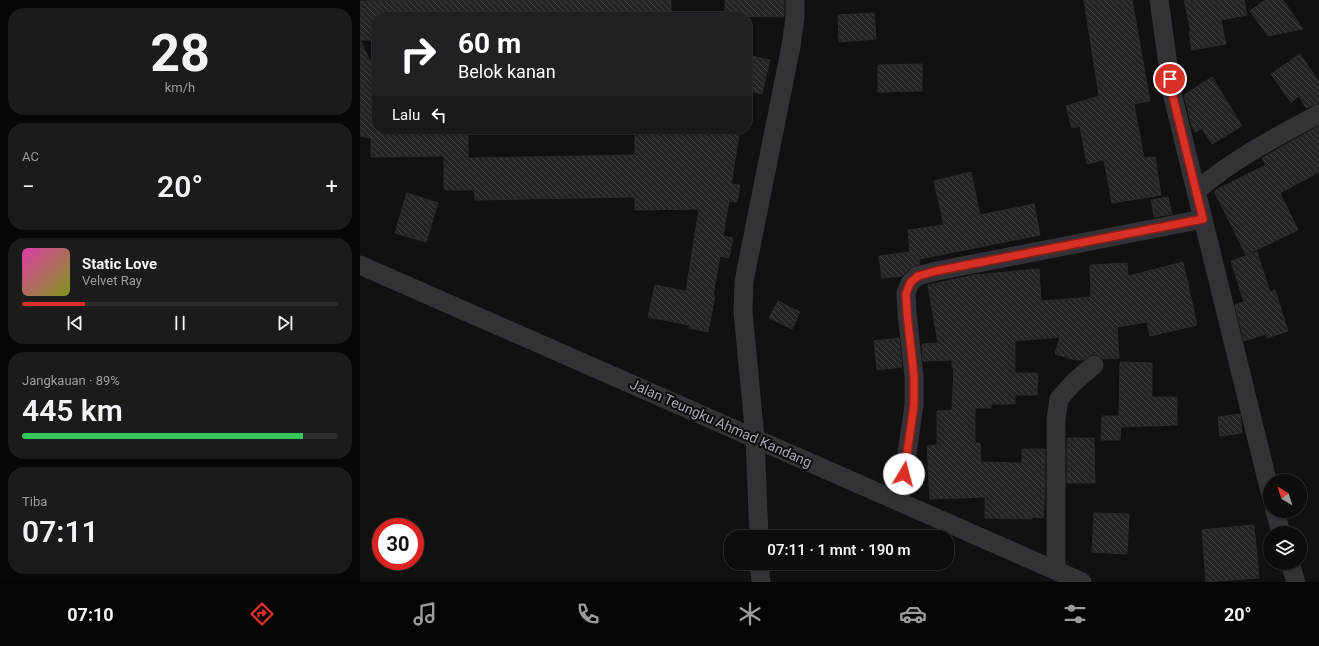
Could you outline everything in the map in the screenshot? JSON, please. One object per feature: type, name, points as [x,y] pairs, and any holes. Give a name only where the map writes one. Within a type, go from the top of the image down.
[{"type":"street","points":[[759,530],[755,438],[743,312],[744,282],[791,46],[795,18],[795,0]]},
{"type":"street","points":[[1159,0],[1172,93],[1266,474]]},
{"type":"street","points":[[1196,191],[1237,160],[1276,136],[1319,114]]},
{"type":"street","points":[[900,501],[914,405],[914,376],[906,294],[910,283],[918,276],[936,271],[1203,219]]},
{"type":"street","name":"Jalan Teungku Ahmad Kandang","points":[[360,264],[1082,582]]},
{"type":"street","points":[[1056,570],[1056,419],[1059,399],[1073,383],[1094,365]]},
{"type":"street","points":[[760,570],[761,582]]},
{"type":"street","points":[[1292,570],[1296,582]]},
{"type":"building","points":[[671,0],[671,12],[372,12],[372,40],[360,40],[360,1]]},
{"type":"building","points":[[725,0],[784,0],[784,17],[752,16],[752,12],[725,12]]},
{"type":"building","points":[[1084,0],[1132,0],[1150,101],[1134,104],[1144,158],[1155,157],[1161,195],[1112,203],[1104,160],[1087,164],[1080,126],[1072,128],[1066,106],[1099,96]]},
{"type":"building","points":[[1184,0],[1244,0],[1247,15],[1221,20],[1226,44],[1192,50],[1189,32],[1191,32]]},
{"type":"building","points":[[1265,0],[1283,0],[1303,29],[1268,36],[1250,11]]},
{"type":"building","points":[[874,13],[876,39],[839,42],[838,15]]},
{"type":"building","points":[[360,40],[372,65],[372,134],[468,134],[468,158],[635,155],[635,134],[739,134],[731,184],[740,185],[737,202],[729,201],[723,236],[733,238],[729,258],[720,256],[713,296],[715,296],[708,332],[689,328],[690,325],[648,317],[655,285],[686,291],[699,209],[635,210],[635,197],[475,200],[474,190],[444,190],[444,156],[371,157],[371,138],[360,136]]},
{"type":"building","points":[[1300,54],[1319,82],[1319,103],[1306,108],[1299,96],[1291,102],[1271,74]]},
{"type":"building","points":[[752,56],[770,60],[762,94],[752,91]]},
{"type":"building","points":[[922,64],[922,91],[878,92],[878,65]]},
{"type":"building","points":[[1212,77],[1242,126],[1212,144],[1202,128],[1195,132],[1191,123],[1184,95]]},
{"type":"building","points":[[1319,126],[1319,172],[1280,193],[1298,230],[1246,255],[1214,191],[1266,165],[1262,158]]},
{"type":"building","points":[[971,172],[980,215],[1034,204],[1040,235],[919,259],[920,264],[910,268],[902,276],[882,278],[879,256],[910,252],[908,230],[944,225],[934,181]]},
{"type":"building","points":[[407,193],[438,203],[426,242],[395,233]]},
{"type":"building","points":[[1168,197],[1172,214],[1154,217],[1151,200]]},
{"type":"building","points":[[1257,252],[1270,292],[1275,290],[1288,331],[1267,338],[1266,334],[1244,341],[1235,305],[1244,302],[1231,261]]},
{"type":"building","points":[[1183,262],[1197,325],[1150,336],[1147,322],[1117,327],[1119,358],[1103,359],[1098,355],[1092,354],[1083,360],[1076,360],[1055,354],[1060,337],[1015,341],[1015,373],[1038,373],[1037,395],[1015,395],[1015,404],[991,404],[991,408],[975,408],[975,443],[980,443],[981,462],[1022,463],[1022,449],[1045,449],[1045,496],[1043,518],[985,518],[985,497],[930,499],[927,446],[937,445],[937,411],[952,410],[954,368],[952,368],[952,360],[923,361],[922,344],[938,343],[928,285],[974,275],[1039,269],[1041,301],[1091,297],[1090,265],[1127,263],[1128,276]]},
{"type":"building","points":[[778,301],[800,312],[792,329],[769,318]]},
{"type":"building","points":[[899,338],[902,367],[877,370],[874,341]]},
{"type":"building","points":[[1120,362],[1152,363],[1152,397],[1177,397],[1177,425],[1121,427],[1120,440],[1101,440],[1102,416],[1119,416]]},
{"type":"building","points":[[1240,414],[1242,433],[1220,436],[1218,417]]},
{"type":"building","points":[[1067,438],[1094,438],[1095,483],[1067,483]]},
{"type":"building","points":[[1094,513],[1129,514],[1127,554],[1092,552]]},
{"type":"building","points":[[1254,525],[1259,578],[1206,582],[1202,530]]},
{"type":"route","points":[[904,474],[914,405],[914,376],[906,294],[910,283],[918,276],[936,271],[1203,219],[1172,93],[1170,79]]}]
